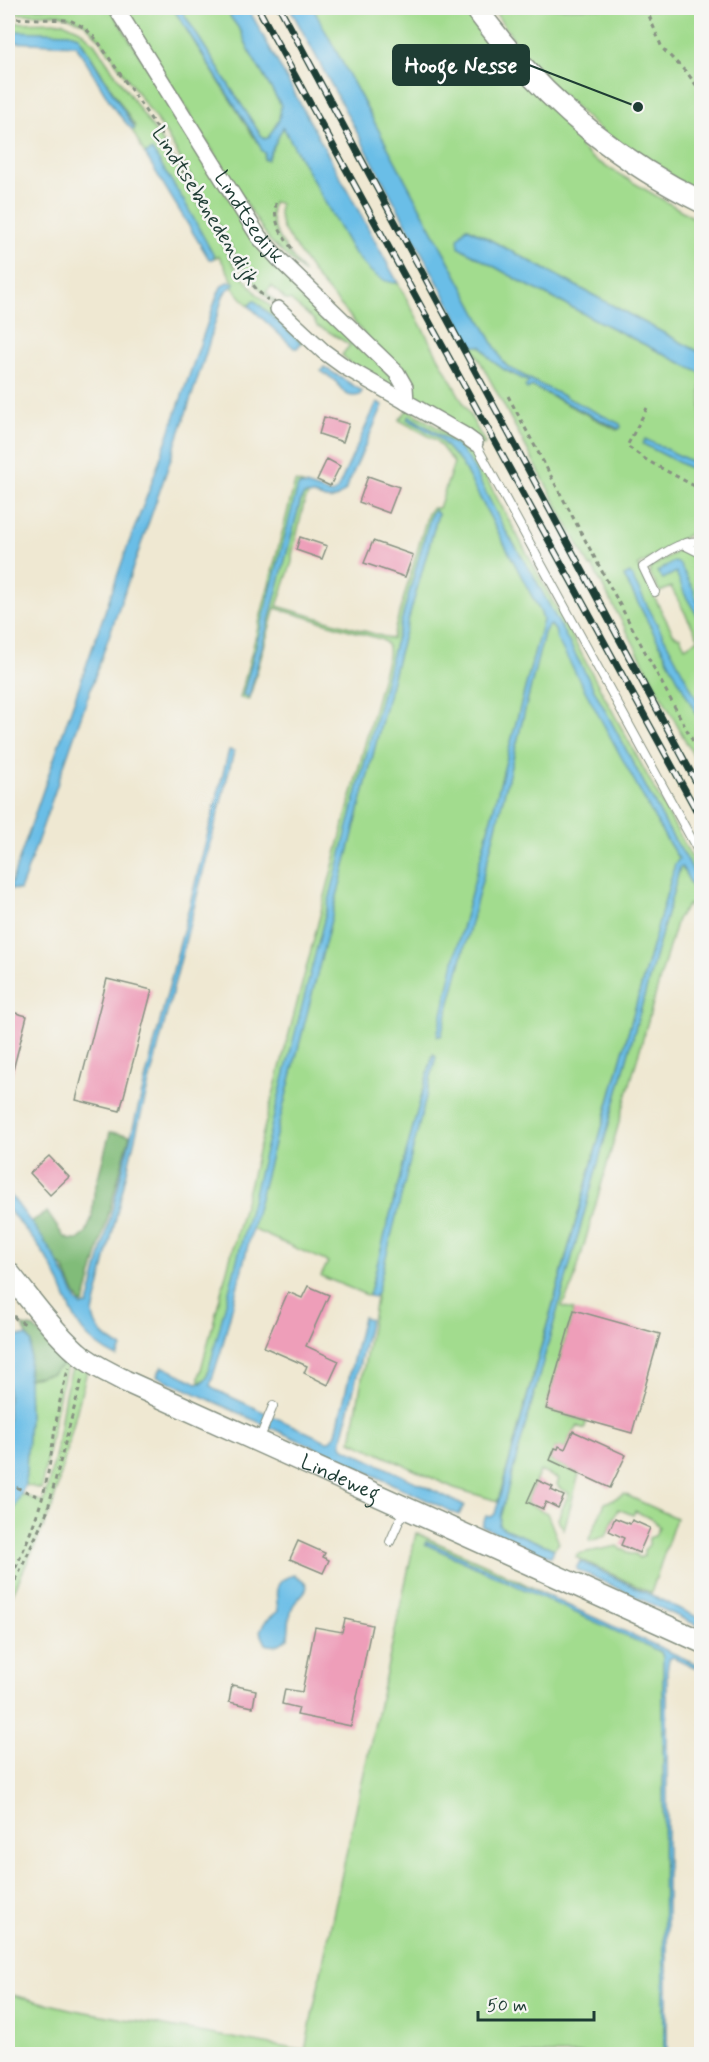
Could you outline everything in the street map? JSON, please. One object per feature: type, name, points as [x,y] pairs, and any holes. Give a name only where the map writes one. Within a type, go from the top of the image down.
[{"type":"main road","points":[[476,8],[523,68],[567,111],[622,156],[680,192],[702,202]]},
{"type":"main road","name":"Lindeweg","points":[[8,1272],[78,1353],[81,1362],[261,1434],[405,1507],[702,1642]]},
{"type":"street","name":"Lindtsedijk","points":[[116,8],[259,237],[397,373],[405,387],[405,402]]},
{"type":"street","points":[[278,309],[323,351],[368,381],[464,435],[475,444]]},
{"type":"lane","points":[[475,444],[702,858]]},
{"type":"lane","points":[[655,592],[643,567],[682,544],[691,541],[702,542]]},
{"type":"lane","points":[[682,544],[702,554]]},
{"type":"lane","points":[[261,1434],[271,1409]]},
{"type":"lane","points":[[390,1542],[405,1507]]},
{"type":"path","points":[[646,8],[649,9],[662,48],[688,74],[702,93]]},
{"type":"path","name":"Lindtsebenedendijk","points":[[8,18],[70,20],[86,28],[97,40],[159,130],[243,273],[258,292],[278,309]]},
{"type":"path","points":[[276,203],[277,225],[298,257]]},
{"type":"path","points":[[508,396],[702,758]]},
{"type":"path","points":[[647,408],[627,446],[702,490]]},
{"type":"path","points":[[8,1309],[26,1326],[33,1324]]},
{"type":"path","points":[[8,1584],[23,1552],[42,1498],[62,1392],[81,1362]]},
{"type":"path","points":[[8,1597],[47,1512],[79,1385],[81,1362]]},
{"type":"path","points":[[8,1484],[42,1498]]},
{"type":"green space","points":[[8,8],[110,8],[249,231],[396,381],[397,389],[353,366],[342,355],[350,345],[317,326],[314,320],[290,300],[286,300],[272,286],[266,292],[275,301],[273,302],[264,294],[246,272],[165,132],[98,37],[84,23],[58,14],[8,14]]},
{"type":"green space","points":[[122,8],[173,8],[265,152],[264,160],[267,160],[283,127],[352,250],[378,277],[398,283],[485,443],[483,445],[418,404],[345,310],[318,280],[283,229],[279,215],[280,203],[273,202],[272,221],[280,240],[304,273],[270,241]]},
{"type":"green space","points":[[180,8],[227,8],[281,105],[279,120],[268,138],[265,139],[260,134]]},
{"type":"green space","points":[[313,8],[467,8],[583,137],[580,147],[593,159],[701,222],[701,353],[467,227],[459,247],[529,286],[701,373],[701,466],[645,440],[643,444],[701,474],[701,533],[691,533],[638,566],[673,633],[680,637],[685,647],[699,639],[671,587],[660,592],[650,574],[650,568],[679,550],[686,550],[701,557],[701,707],[630,574],[624,576],[701,723],[701,770],[472,346],[481,346],[491,360],[529,382],[528,388],[532,386],[617,430],[621,427],[533,381],[503,362]]},
{"type":"green space","points":[[492,8],[701,8],[701,194],[615,144],[534,69]]},
{"type":"green space","points":[[63,22],[80,30],[94,43],[167,149],[237,270],[257,294],[306,339],[301,343],[254,300],[249,306],[232,287],[234,283],[219,256],[214,258],[185,203],[152,151],[145,154],[132,130],[135,126],[78,36],[69,33],[8,31],[8,23]]},
{"type":"green space","points":[[408,409],[470,448],[701,875],[701,887],[533,575],[450,441],[428,427],[427,430],[438,437],[462,464],[543,620],[458,944],[441,1036],[544,633],[548,626],[550,625],[555,630],[665,837],[679,859],[675,864],[498,1501],[454,1488],[351,1441],[377,1293],[435,1055],[433,1055],[414,1123],[369,1296],[321,1276],[328,1262],[252,1229],[399,653],[438,514],[435,511],[431,514],[393,651],[215,1349],[206,1378],[199,1383],[388,656],[387,646],[380,639],[275,608],[249,700],[240,698],[295,482],[303,484],[300,485],[248,697],[299,507],[302,498],[307,494],[309,494],[304,503],[292,562],[277,606],[392,639],[428,513],[432,508],[439,508],[454,463],[436,440],[399,420]]},
{"type":"green space","points":[[680,867],[701,904],[701,927],[689,904],[677,919],[573,1284],[562,1306],[574,1310],[546,1409],[587,1421],[584,1429],[578,1426],[573,1431],[565,1449],[560,1446],[558,1449],[555,1448],[550,1460],[579,1474],[564,1530],[558,1519],[569,1493],[559,1488],[557,1484],[559,1479],[540,1471],[526,1503],[547,1513],[559,1543],[554,1549],[503,1528],[499,1525],[500,1517]]},
{"type":"green space","points":[[110,1132],[130,1135],[84,1304],[78,1299],[63,1267],[50,1257],[27,1224],[47,1212],[64,1237],[78,1240],[86,1233],[92,1217],[94,1193]]},
{"type":"green space","points":[[22,1326],[34,1328],[68,1362],[50,1374],[28,1378],[31,1342]]},
{"type":"green space","points":[[74,1360],[87,1371],[52,1508],[8,1604],[8,1523],[20,1494],[43,1502],[55,1458],[65,1393]]},
{"type":"green space","points":[[68,1362],[41,1489],[25,1485],[29,1419],[28,1378],[50,1374]]},
{"type":"green space","points":[[624,1494],[676,1518],[651,1593],[576,1557],[577,1554],[618,1546],[630,1554],[636,1554],[639,1558],[644,1556],[644,1550],[649,1545],[649,1538],[655,1536],[659,1527],[654,1520],[635,1511],[633,1515],[618,1509],[606,1536],[590,1541],[589,1539],[605,1503]]},
{"type":"green space","points":[[416,1533],[491,1567],[661,1652],[663,1657],[664,2054],[8,2054],[8,1994],[74,2010],[305,2051]]},
{"type":"water","points":[[173,8],[180,8],[265,139],[268,138],[279,120],[281,105],[227,8],[248,8],[398,283],[377,277],[352,250],[283,127],[267,160],[264,159],[265,153]]},
{"type":"water","points":[[290,8],[313,8],[503,362],[533,381],[620,424],[619,429],[532,386],[527,389],[525,386],[529,382],[491,360],[481,346],[472,346]]},
{"type":"water","points":[[8,31],[69,33],[78,36],[135,129],[132,130],[115,110],[76,45],[8,42]]},
{"type":"water","points":[[152,150],[185,203],[214,256],[213,259],[209,259],[145,154]]},
{"type":"water","points":[[466,227],[701,353],[701,373],[529,286],[459,247],[458,239]]},
{"type":"water","points":[[227,282],[234,283],[234,285],[223,296],[168,467],[25,877],[20,890],[11,889],[10,886],[128,545],[217,296],[221,287]]},
{"type":"water","points":[[254,300],[301,343],[297,348],[294,348],[249,306]]},
{"type":"water","points":[[324,367],[362,391],[360,395],[346,394],[335,381],[321,371]]},
{"type":"water","points":[[377,402],[383,405],[345,491],[328,500],[310,494],[304,495],[301,499],[249,697],[243,695],[298,486],[306,485],[332,494],[337,490]]},
{"type":"water","points":[[409,416],[456,445],[469,460],[701,887],[701,904],[680,867],[500,1517],[499,1525],[503,1528],[554,1549],[551,1557],[482,1526],[486,1516],[491,1517],[495,1514],[675,864],[679,859],[557,639],[555,630],[551,625],[548,626],[544,633],[441,1036],[437,1036],[458,944],[543,620],[462,464],[438,437],[407,419]]},
{"type":"water","points":[[645,439],[701,466],[701,474],[643,444]]},
{"type":"water","points":[[434,510],[438,514],[399,653],[221,1351],[210,1385],[216,1390],[330,1441],[336,1434],[363,1317],[370,1319],[341,1444],[344,1448],[464,1505],[459,1515],[157,1376],[162,1366],[197,1383],[202,1383],[207,1377],[393,651]]},
{"type":"water","points":[[673,562],[679,563],[694,591],[701,609],[701,622],[685,595],[676,572],[663,579],[657,572]]},
{"type":"water","points":[[630,573],[701,707],[701,723],[624,576]]},
{"type":"water","points":[[229,750],[234,751],[135,1138],[93,1313],[99,1329],[107,1338],[122,1348],[117,1357],[101,1348],[81,1329],[51,1265],[8,1209],[8,1192],[55,1258],[77,1302],[82,1306],[88,1305]]},
{"type":"water","points":[[433,1054],[436,1057],[377,1293],[374,1297],[369,1296],[414,1123]]},
{"type":"water","points":[[8,1325],[18,1336],[27,1336],[31,1342],[25,1485],[8,1523]]},
{"type":"water","points":[[426,1541],[701,1666],[701,1670],[673,1657],[669,1659],[667,1670],[667,2054],[664,2054],[663,1657],[661,1652],[425,1544]]},
{"type":"water","points":[[580,1561],[701,1619],[701,1627],[576,1569]]},
{"type":"water","points":[[294,1575],[307,1587],[292,1608],[288,1638],[280,1644],[266,1644],[260,1631],[265,1622],[278,1611],[277,1588],[282,1580]]},
{"type":"building","points":[[324,417],[349,424],[343,442],[319,434]]},
{"type":"building","points":[[327,459],[340,466],[330,486],[317,480]]},
{"type":"building","points":[[368,476],[399,487],[389,513],[359,502]]},
{"type":"building","points":[[300,537],[327,546],[322,559],[296,550]]},
{"type":"building","points":[[373,541],[413,555],[405,577],[364,563]]},
{"type":"building","points":[[107,979],[152,990],[120,1111],[76,1100]]},
{"type":"building","points":[[8,1011],[27,1016],[12,1074],[8,1074]]},
{"type":"building","points":[[49,1156],[69,1177],[50,1195],[30,1173]]},
{"type":"building","points":[[308,1286],[329,1295],[306,1346],[339,1361],[328,1385],[304,1373],[307,1366],[264,1347],[288,1292],[302,1298]]},
{"type":"building","points":[[574,1310],[660,1334],[632,1433],[546,1409]]},
{"type":"building","points":[[573,1431],[626,1455],[610,1488],[550,1460],[555,1448],[558,1449],[559,1446],[565,1449]]},
{"type":"building","points":[[537,1480],[553,1487],[551,1490],[564,1496],[558,1508],[546,1502],[543,1509],[527,1502]]},
{"type":"building","points":[[615,1518],[630,1524],[632,1520],[650,1528],[639,1553],[621,1545],[624,1538],[609,1531]]},
{"type":"building","points":[[298,1541],[325,1553],[323,1557],[329,1560],[323,1573],[290,1559]]},
{"type":"building","points":[[345,1619],[372,1625],[351,1726],[297,1715],[299,1708],[282,1704],[285,1689],[302,1692],[315,1627],[342,1632]]},
{"type":"building","points":[[232,1685],[256,1690],[253,1707],[229,1702]]},
{"type":"railway","points":[[258,8],[702,821]]},
{"type":"railway","points":[[280,8],[702,793]]},
{"type":"place","name":"Hooge Nesse","points":[[638,107]]}]
